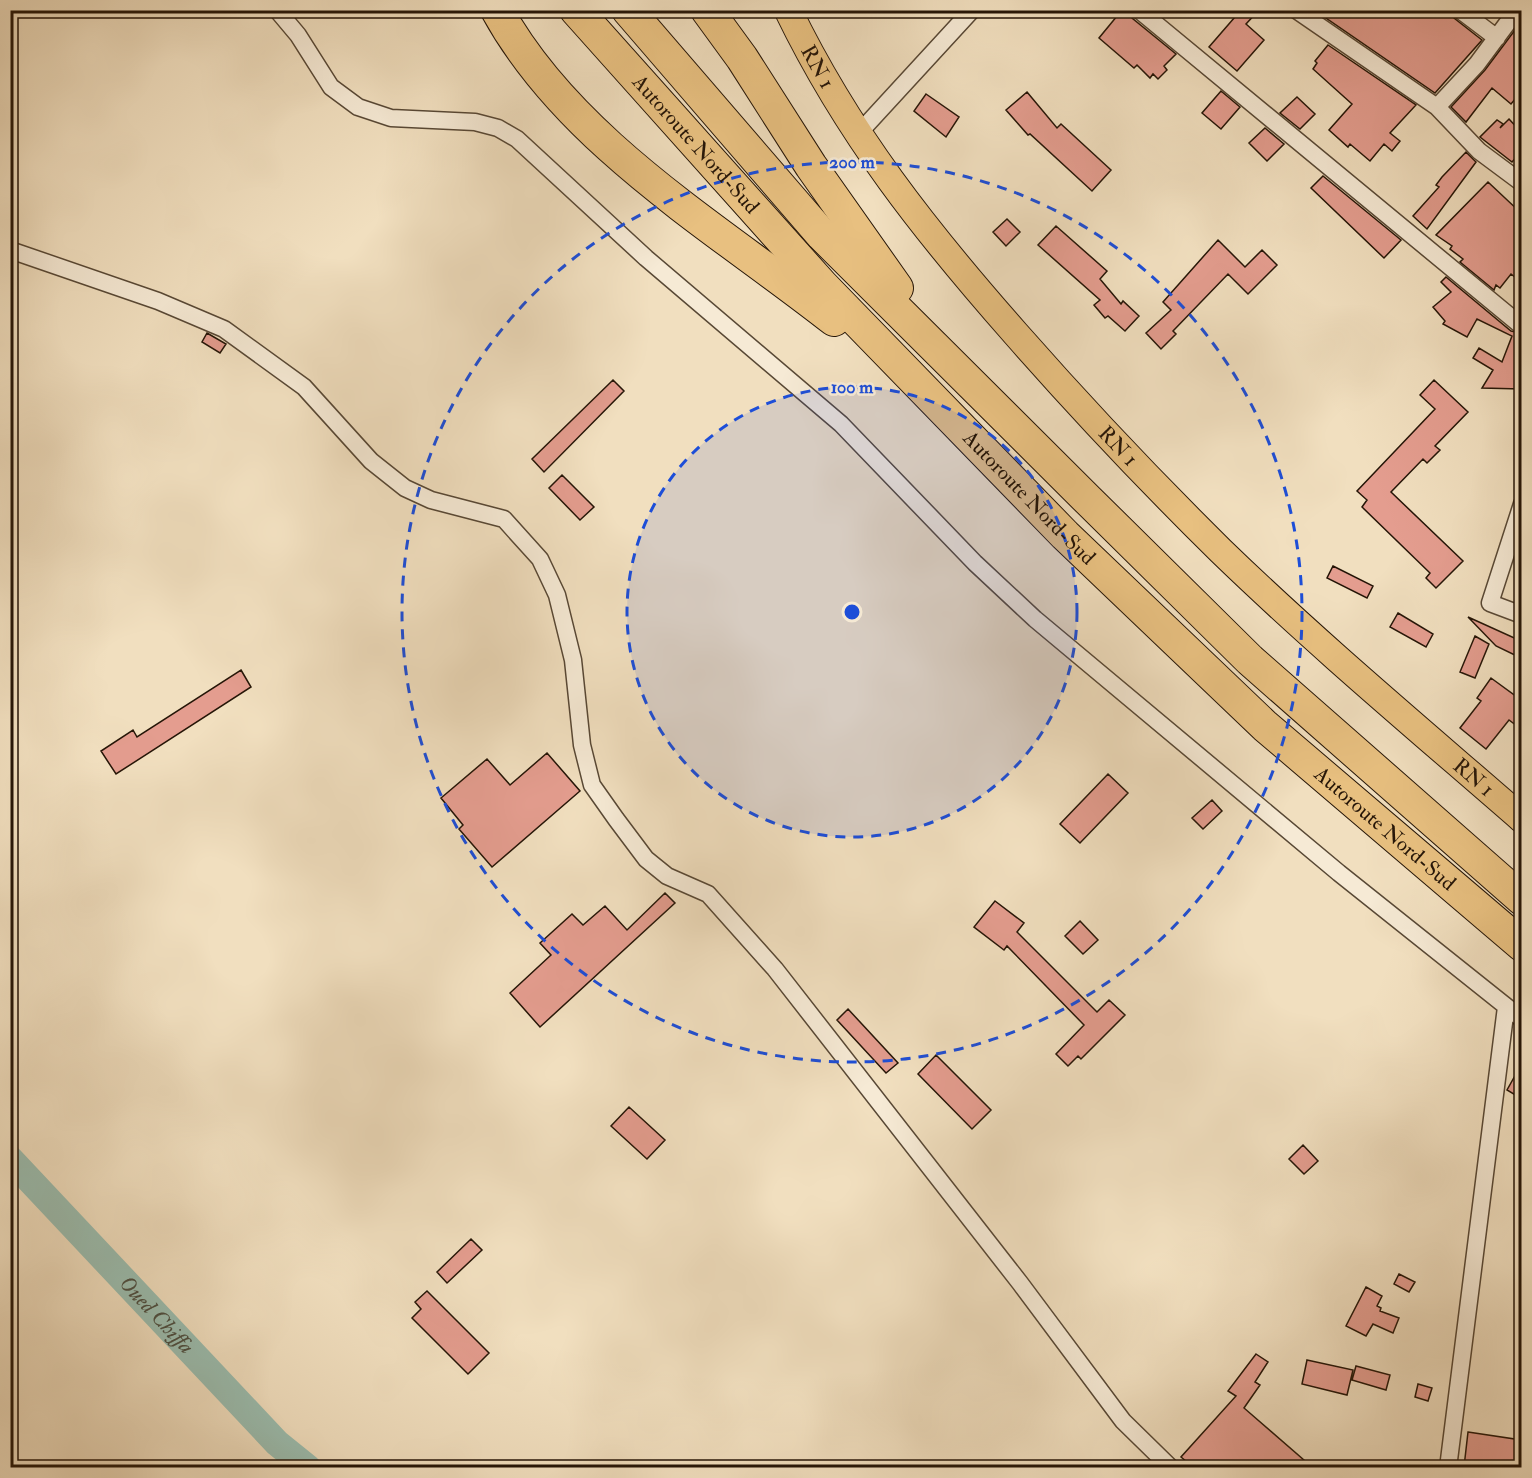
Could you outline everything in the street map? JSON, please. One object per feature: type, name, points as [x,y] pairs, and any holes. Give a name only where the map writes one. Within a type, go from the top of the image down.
[{"type":"highway","points":[[498,10],[542,75],[615,149],[683,207],[834,320],[870,354],[918,383]]},
{"type":"highway","name":"Autoroute Nord-Sud","points":[[576,10],[599,39],[822,285],[1065,535],[1221,686],[1521,945]]},
{"type":"highway","points":[[707,10],[742,58],[811,166],[940,353]]},
{"type":"highway","name":"Autoroute Nord-Sud","points":[[628,12],[822,235],[940,353],[1250,660],[1521,899]]},
{"type":"main road","name":"RN 1","points":[[788,10],[842,110],[898,193],[936,241],[1137,467],[1269,595],[1521,819]]},
{"type":"street","points":[[277,10],[298,35],[331,87],[358,106],[391,118],[476,122],[498,128],[517,139],[646,258],[841,424],[975,562],[1035,619],[1339,873],[1521,1019]]},
{"type":"street","points":[[858,134],[972,10]]},
{"type":"street","points":[[1139,10],[1520,322]]},
{"type":"street","points":[[1296,10],[1437,108],[1479,151],[1521,183]]},
{"type":"street","points":[[1460,10],[1497,38]]},
{"type":"street","points":[[1437,108],[1477,64],[1517,10]]},
{"type":"street","points":[[10,250],[158,301],[224,329],[304,387],[371,461],[405,488],[432,500],[504,519],[540,559],[557,595],[573,660],[582,745],[592,785],[646,859],[667,876],[708,894],[775,969],[1020,1283],[1123,1421],[1171,1467]]},
{"type":"street","points":[[1521,504],[1490,603],[1521,615]]},
{"type":"street","points":[[1448,1467],[1506,1007]]},
{"type":"building","points":[[1122,10],[1129,10],[1132,18],[1176,54],[1164,66],[1167,70],[1158,79],[1153,74],[1150,78],[1137,65],[1134,68],[1099,38]]},
{"type":"building","points":[[1241,10],[1259,10],[1246,24],[1264,40],[1237,71],[1209,47]]},
{"type":"building","points":[[1332,10],[1392,10],[1398,16],[1404,10],[1450,10],[1454,18],[1482,40],[1435,93],[1326,18]]},
{"type":"building","points":[[1521,22],[1521,92],[1511,104],[1492,88],[1466,122],[1451,107],[1485,70]]},
{"type":"building","points":[[1328,45],[1416,105],[1390,133],[1400,141],[1392,151],[1384,144],[1370,161],[1350,144],[1348,147],[1329,130],[1352,104],[1313,69],[1317,63],[1315,61]]},
{"type":"building","points":[[1221,91],[1240,107],[1221,129],[1202,113]]},
{"type":"building","points":[[1027,92],[1057,128],[1061,124],[1111,170],[1092,191],[1030,134],[1028,135],[1006,110]]},
{"type":"building","points":[[926,94],[959,117],[946,137],[914,111]]},
{"type":"building","points":[[1297,97],[1315,114],[1300,129],[1280,113]]},
{"type":"building","points":[[1509,119],[1521,132],[1521,152],[1512,162],[1480,137],[1497,120],[1503,124],[1500,128]]},
{"type":"building","points":[[1265,128],[1284,144],[1267,161],[1249,143]]},
{"type":"building","points":[[1466,152],[1476,162],[1427,229],[1413,216],[1439,187],[1436,185],[1442,177]]},
{"type":"building","points":[[1323,176],[1401,240],[1384,258],[1311,188]]},
{"type":"building","points":[[1488,182],[1521,213],[1521,282],[1511,274],[1500,288],[1496,285],[1494,290],[1460,262],[1463,259],[1450,249],[1452,246],[1436,235]]},
{"type":"building","points":[[1007,219],[1020,232],[1006,246],[993,232]]},
{"type":"building","points":[[1056,226],[1107,271],[1100,279],[1121,304],[1123,301],[1139,316],[1125,331],[1108,316],[1105,318],[1094,305],[1100,300],[1038,245]]},
{"type":"building","points":[[1218,240],[1245,267],[1262,250],[1277,265],[1248,294],[1228,274],[1173,331],[1176,334],[1161,349],[1146,333],[1171,310],[1163,302]]},
{"type":"building","points":[[1446,277],[1511,331],[1521,333],[1521,389],[1482,388],[1493,370],[1473,358],[1479,348],[1502,362],[1512,336],[1477,319],[1467,337],[1443,324],[1445,321],[1433,307],[1451,292],[1441,282]]},
{"type":"building","points":[[207,333],[226,344],[220,353],[202,342]]},
{"type":"building","points":[[613,380],[624,391],[544,472],[532,459]]},
{"type":"building","points":[[1434,380],[1468,412],[1435,446],[1440,450],[1427,463],[1423,459],[1391,492],[1463,561],[1436,588],[1426,578],[1430,573],[1362,507],[1367,500],[1357,491],[1435,409],[1420,395]]},
{"type":"building","points":[[562,475],[594,507],[580,520],[549,488]]},
{"type":"building","points":[[1333,566],[1373,586],[1367,598],[1327,578]]},
{"type":"building","points":[[1398,613],[1433,634],[1426,647],[1390,627]]},
{"type":"building","points":[[1468,617],[1521,641],[1521,658],[1496,646]]},
{"type":"building","points":[[1475,636],[1489,644],[1475,678],[1460,672]]},
{"type":"building","points":[[241,670],[251,687],[116,774],[101,751],[133,730],[137,737]]},
{"type":"building","points":[[1491,678],[1521,700],[1521,729],[1509,720],[1486,749],[1460,728],[1481,701],[1477,698]]},
{"type":"building","points":[[547,753],[580,791],[492,867],[459,829],[463,825],[441,798],[487,759],[510,785]]},
{"type":"building","points":[[1108,774],[1128,793],[1080,843],[1060,824]]},
{"type":"building","points":[[1212,800],[1222,811],[1203,829],[1192,818]]},
{"type":"building","points":[[665,893],[675,903],[540,1027],[510,993],[551,955],[540,943],[572,914],[583,925],[605,906],[627,930]]},
{"type":"building","points":[[995,901],[1024,923],[1017,932],[1097,1012],[1109,1000],[1125,1015],[1081,1059],[1078,1056],[1068,1066],[1056,1054],[1084,1025],[1007,946],[1004,950],[974,927]]},
{"type":"building","points":[[1080,921],[1098,940],[1083,954],[1065,936]]},
{"type":"building","points":[[848,1009],[898,1063],[886,1073],[837,1020]]},
{"type":"building","points":[[936,1055],[991,1110],[972,1129],[918,1074]]},
{"type":"building","points":[[1521,1065],[1521,1088],[1517,1096],[1507,1090]]},
{"type":"building","points":[[629,1107],[665,1140],[647,1159],[611,1126]]},
{"type":"building","points":[[1303,1145],[1318,1161],[1304,1174],[1289,1159]]},
{"type":"building","points":[[471,1239],[482,1250],[447,1283],[437,1272]]},
{"type":"building","points":[[1399,1274],[1415,1282],[1409,1292],[1394,1284]]},
{"type":"building","points":[[1366,1287],[1382,1296],[1377,1306],[1381,1308],[1380,1311],[1399,1318],[1393,1333],[1373,1324],[1366,1336],[1346,1326]]},
{"type":"building","points":[[427,1291],[489,1353],[468,1374],[412,1318],[421,1309],[415,1302]]},
{"type":"building","points":[[1256,1354],[1268,1362],[1255,1382],[1260,1385],[1244,1408],[1312,1467],[1193,1467],[1181,1457],[1236,1396],[1228,1391]]},
{"type":"building","points":[[1307,1360],[1353,1370],[1347,1395],[1302,1384]]},
{"type":"building","points":[[1356,1366],[1390,1375],[1386,1390],[1352,1380]]},
{"type":"building","points":[[1418,1384],[1432,1388],[1428,1401],[1415,1397]]},
{"type":"building","points":[[1468,1432],[1521,1440],[1517,1467],[1464,1467]]},
{"type":"waterway","name":"Oued Chiffa","points":[[10,1159],[277,1443],[308,1468]]}]
